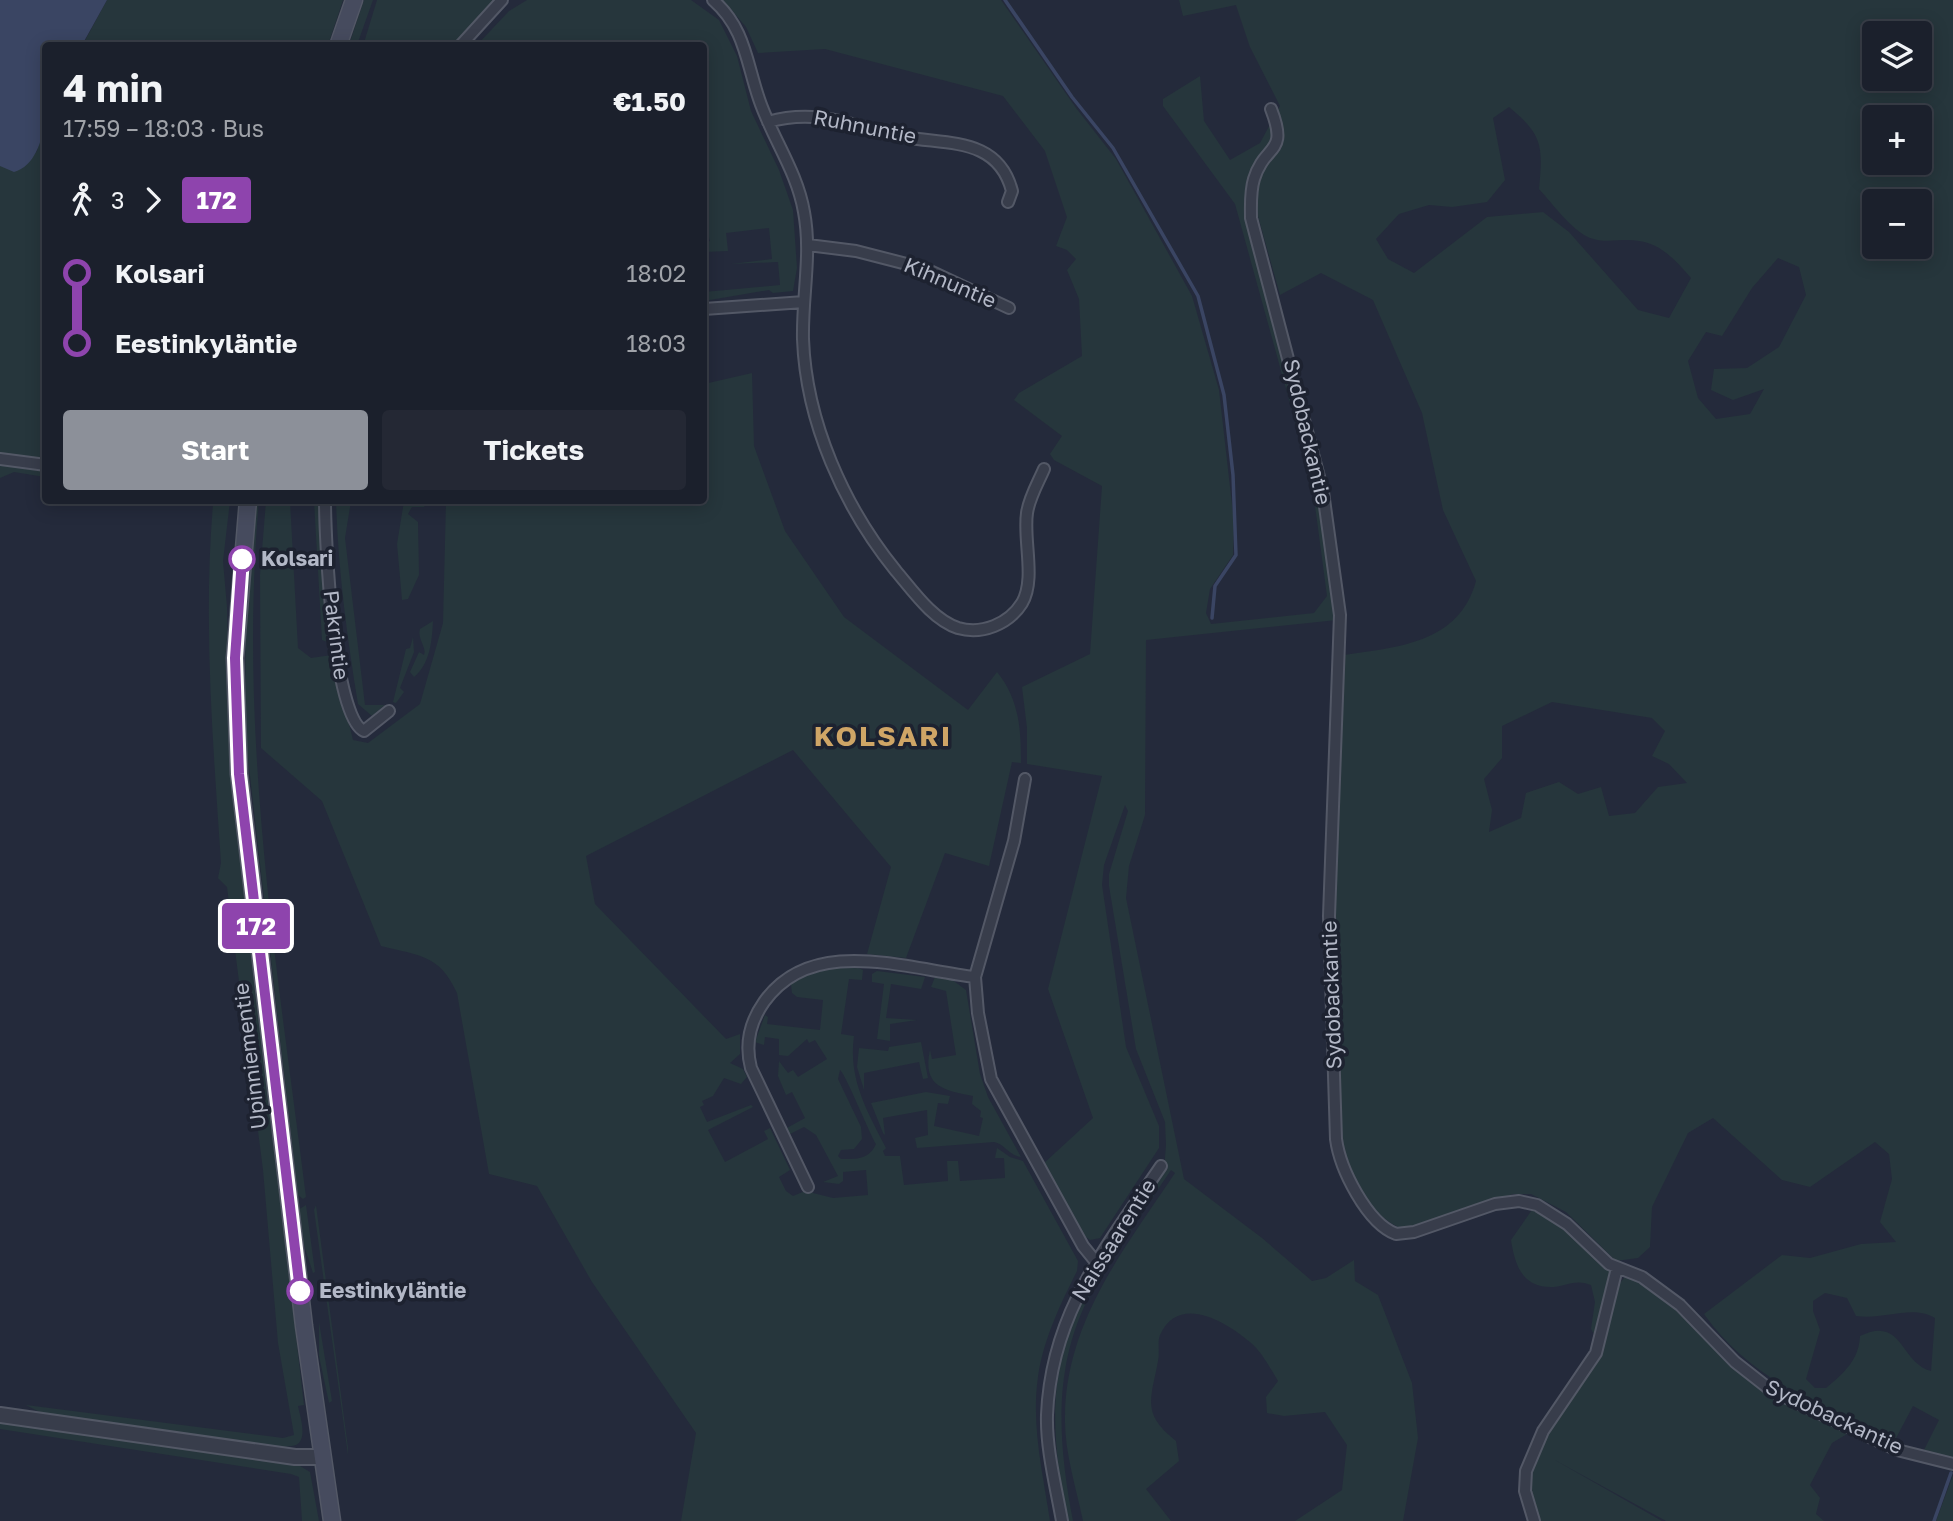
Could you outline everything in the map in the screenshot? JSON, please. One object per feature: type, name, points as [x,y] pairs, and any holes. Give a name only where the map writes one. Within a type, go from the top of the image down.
[{"type":"main road","points":[[339,42],[354,0]]},
{"type":"main road","name":"Upinniementie","points":[[248,504],[235,658],[239,774],[332,1521]]},
{"type":"street","points":[[464,42],[502,0]]},
{"type":"street","points":[[713,0],[725,10],[740,32],[768,122],[797,182],[808,245],[803,341],[815,416],[828,456],[846,493],[883,555],[917,596],[955,627],[976,632],[1013,615],[1024,599],[1027,577],[1027,510],[1044,469]]},
{"type":"street","name":"Sydobackantie","points":[[1271,109],[1278,127],[1278,144],[1254,180],[1251,218],[1323,492],[1334,556],[1340,615],[1329,916],[1339,1159],[1377,1222],[1396,1234],[1404,1236],[1495,1204],[1519,1201],[1554,1213],[1617,1268],[1642,1277],[1681,1304],[1735,1362],[1772,1391],[1897,1450],[1953,1464]]},
{"type":"street","name":"Ruhnuntie","points":[[768,122],[801,116],[830,117],[907,138],[965,144],[1000,167],[1012,191],[1008,202]]},
{"type":"street","name":"Kihnuntie","points":[[808,245],[897,260],[954,281],[1009,308]]},
{"type":"street","points":[[707,309],[804,302]]},
{"type":"street","points":[[6,460],[42,464]]},
{"type":"street","name":"Pakrintie","points":[[325,504],[330,590],[343,693],[353,723],[364,731],[389,711]]},
{"type":"street","points":[[1025,779],[1014,841],[975,977],[978,1013],[991,1079],[1083,1246],[1096,1262]]},
{"type":"street","points":[[808,1187],[751,1068],[747,1051],[750,1030],[769,995],[780,982],[800,969],[848,960],[975,977]]},
{"type":"street","name":"Naissaarentie","points":[[1062,1521],[1047,1418],[1051,1368],[1077,1294],[1161,1166]]},
{"type":"street","points":[[1534,1521],[1525,1492],[1526,1471],[1543,1431],[1596,1353],[1617,1268]]},
{"type":"street","points":[[0,1415],[269,1453],[322,1457]]},
{"type":"shaded area","points":[[107,0],[343,0],[329,42],[84,42]]},
{"type":"shaded area","points":[[364,0],[373,0],[358,42],[350,42]]},
{"type":"shaded area","points":[[377,0],[495,0],[456,42],[364,42]]},
{"type":"shaded area","points":[[527,0],[691,0],[719,20],[737,56],[751,111],[779,170],[793,210],[797,268],[793,291],[773,293],[769,290],[707,300],[707,292],[780,285],[778,262],[731,264],[772,259],[769,228],[726,233],[728,251],[707,252],[707,242],[710,241],[707,231],[707,42],[480,42],[509,11]]},
{"type":"shaded area","points":[[723,0],[1001,0],[1076,108],[1116,159],[1192,296],[1219,390],[1234,522],[1233,555],[1210,589],[1206,613],[1211,624],[1314,613],[1327,596],[1312,483],[1235,204],[1163,106],[1163,99],[1200,76],[1204,121],[1230,160],[1260,143],[1280,106],[1250,47],[1236,5],[1183,16],[1179,0],[1953,0],[1953,1458],[1923,1452],[1939,1420],[1913,1406],[1895,1440],[1790,1390],[1767,1375],[1723,1338],[1704,1314],[1782,1255],[1810,1258],[1861,1244],[1896,1242],[1880,1222],[1892,1179],[1889,1154],[1875,1142],[1810,1187],[1782,1180],[1713,1118],[1688,1133],[1652,1207],[1650,1247],[1638,1258],[1616,1261],[1566,1212],[1531,1194],[1513,1194],[1408,1231],[1382,1216],[1355,1180],[1341,1137],[1335,906],[1344,655],[1405,644],[1441,630],[1456,618],[1468,602],[1476,581],[1443,510],[1422,413],[1373,300],[1321,273],[1280,295],[1254,202],[1246,203],[1314,465],[1337,620],[1146,640],[1145,815],[1129,866],[1126,898],[1184,1179],[1262,1238],[1312,1281],[1326,1278],[1354,1260],[1355,1281],[1378,1295],[1412,1383],[1418,1438],[1403,1521],[1295,1521],[1342,1490],[1347,1445],[1325,1412],[1284,1416],[1267,1413],[1266,1397],[1278,1381],[1266,1360],[1240,1334],[1216,1320],[1190,1313],[1168,1322],[1160,1335],[1159,1358],[1151,1396],[1153,1414],[1157,1422],[1176,1441],[1179,1461],[1146,1489],[1171,1521],[1083,1521],[1068,1456],[1065,1429],[1068,1381],[1076,1348],[1087,1317],[1118,1258],[1175,1173],[1171,1170],[1113,1256],[1108,1253],[1164,1170],[1166,1145],[1165,1122],[1136,1049],[1109,886],[1109,874],[1128,811],[1125,805],[1104,865],[1102,885],[1126,1047],[1159,1126],[1159,1148],[1100,1238],[1090,1240],[1082,1234],[1043,1164],[1093,1118],[1048,989],[1102,776],[1027,764],[1027,728],[1022,687],[1090,654],[1102,486],[1054,460],[1050,454],[1062,436],[1014,400],[1019,393],[1082,356],[1079,299],[1067,270],[1076,259],[1067,250],[1056,246],[1067,217],[1045,151],[1003,96],[825,49],[758,53],[746,27]],"holes":[[[1509,107],[1529,126],[1540,152],[1539,189],[1569,223],[1596,240],[1633,240],[1655,246],[1691,278],[1669,318],[1638,310],[1569,232],[1543,212],[1487,217],[1414,273],[1388,259],[1376,239],[1399,214],[1429,205],[1452,207],[1487,202],[1505,180],[1493,118]],[[1778,258],[1799,267],[1806,295],[1779,347],[1747,368],[1714,369],[1711,390],[1733,400],[1764,389],[1750,414],[1716,419],[1698,398],[1688,361],[1706,332],[1722,336],[1752,288]],[[1552,702],[1652,718],[1665,731],[1652,756],[1669,764],[1687,783],[1658,787],[1635,813],[1609,816],[1601,787],[1578,794],[1559,782],[1526,793],[1521,818],[1489,832],[1492,810],[1484,779],[1502,758],[1502,726]],[[1825,1293],[1847,1298],[1856,1316],[1917,1312],[1935,1318],[1931,1371],[1913,1359],[1893,1336],[1885,1331],[1874,1331],[1860,1336],[1854,1359],[1839,1377],[1826,1388],[1815,1388],[1806,1379],[1820,1330],[1813,1311],[1813,1301]]]},
{"type":"shaded area","points":[[42,131],[42,460],[0,453],[0,166],[27,164],[37,151]]},
{"type":"shaded area","points":[[752,373],[754,446],[785,531],[844,617],[968,710],[997,672],[1004,682],[1017,714],[1021,763],[1012,762],[989,866],[945,853],[906,958],[867,954],[891,867],[793,750],[586,856],[595,904],[726,1039],[740,1034],[740,1054],[730,1063],[743,1069],[747,1077],[741,1084],[724,1078],[713,1096],[702,1101],[704,1105],[700,1107],[707,1122],[751,1105],[753,1107],[708,1130],[725,1162],[768,1139],[764,1131],[770,1128],[790,1170],[779,1177],[786,1191],[793,1196],[805,1191],[833,1198],[868,1195],[866,1170],[843,1172],[843,1181],[839,1184],[823,1182],[838,1176],[816,1135],[804,1127],[788,1135],[785,1129],[805,1118],[792,1092],[786,1095],[778,1076],[779,1061],[788,1073],[793,1070],[798,1077],[827,1059],[815,1040],[809,1043],[807,1039],[788,1056],[779,1055],[779,1039],[765,1037],[764,1045],[755,1042],[765,1015],[768,1017],[767,1024],[820,1030],[823,1000],[797,997],[792,993],[791,984],[806,974],[836,965],[863,970],[862,980],[849,979],[841,1034],[854,1036],[856,1081],[886,1148],[883,1151],[885,1156],[900,1156],[904,1185],[948,1181],[947,1161],[958,1161],[960,1181],[1005,1178],[1004,1158],[995,1158],[997,1148],[1010,1157],[1023,1161],[1078,1261],[1077,1271],[1048,1336],[1040,1363],[1036,1395],[1041,1467],[1050,1521],[681,1521],[696,1433],[592,1282],[537,1186],[489,1174],[457,993],[450,980],[427,959],[381,946],[322,801],[261,748],[260,575],[266,504],[290,504],[298,648],[311,658],[332,655],[353,740],[368,743],[420,704],[443,623],[446,504],[707,504],[707,383]],"holes":[[[840,1070],[876,1144],[866,1156],[841,1159],[838,1156],[841,1150],[854,1149],[862,1139],[861,1127],[838,1079]]]},
{"type":"shaded area","points":[[0,463],[42,468],[42,477],[14,472],[0,478]]},
{"type":"shaded area","points":[[213,504],[230,504],[223,561],[227,607],[230,768],[304,1405],[298,1406],[302,1427],[300,1442],[294,1446],[279,1448],[45,1415],[26,1405],[283,1438],[294,1435],[278,1343],[263,1170],[227,887],[218,878],[221,863],[212,728],[210,549]]},
{"type":"shaded area","points":[[251,504],[259,504],[253,675],[257,762],[273,937],[306,1197],[303,1199],[298,1195],[246,741],[245,597]]},
{"type":"shaded area","points":[[314,504],[321,504],[332,640],[330,643],[322,640]]},
{"type":"shaded area","points":[[336,504],[351,504],[345,538],[365,705],[385,705],[372,716],[358,704],[339,552]]},
{"type":"shaded area","points":[[404,504],[426,504],[424,507],[412,507],[408,514],[418,522],[419,575],[408,599],[402,600],[397,544]]},
{"type":"shaded area","points":[[433,621],[427,659],[414,677],[410,672],[419,652],[424,655],[425,652],[420,629]]},
{"type":"shaded area","points":[[413,637],[414,652],[400,688],[404,692],[396,703],[393,702],[406,649],[410,648]]},
{"type":"shaded area","points":[[877,971],[925,977],[921,989],[891,984],[886,1018],[917,1020],[890,1024],[890,1041],[877,1039],[884,984],[872,982],[872,974]]},
{"type":"shaded area","points":[[935,977],[951,979],[966,990],[980,1074],[988,1097],[1021,1157],[994,1142],[917,1148],[915,1138],[928,1135],[927,1110],[883,1118],[885,1135],[883,1133],[871,1103],[926,1092],[950,1096],[948,1104],[938,1103],[934,1126],[979,1136],[983,1118],[980,1117],[981,1111],[972,1104],[973,1096],[945,1089],[932,1079],[929,1072],[930,1050],[932,1059],[956,1055],[946,991],[931,987]]},
{"type":"shaded area","points":[[921,1042],[928,1078],[923,1079],[919,1062],[864,1073],[864,1090],[857,1067],[859,1048],[888,1051],[889,1047]]},
{"type":"shaded area","points":[[306,1205],[313,1273],[302,1239],[298,1210]]},
{"type":"shaded area","points":[[316,1205],[348,1448],[348,1455],[314,1210]]},
{"type":"shaded area","points":[[1534,1207],[1555,1217],[1614,1270],[1597,1339],[1591,1329],[1595,1302],[1591,1285],[1577,1282],[1543,1287],[1528,1280],[1518,1267],[1511,1240]]},
{"type":"shaded area","points":[[1633,1276],[1656,1289],[1761,1388],[1852,1431],[1832,1443],[1810,1485],[1820,1498],[1816,1514],[1824,1521],[1666,1521],[1553,1459],[1662,1521],[1539,1521],[1530,1486],[1537,1450],[1602,1340],[1611,1316],[1614,1290],[1625,1277]]},
{"type":"shaded area","points":[[1086,1289],[1091,1293],[1078,1321],[1064,1376],[1062,1433],[1073,1521],[1067,1521],[1055,1430],[1058,1376],[1073,1320]]},
{"type":"shaded area","points":[[319,1322],[332,1401],[329,1403],[319,1356]]},
{"type":"shaded area","points":[[0,1421],[292,1461],[310,1472],[319,1521],[302,1521],[299,1477],[291,1474],[0,1429]]},
{"type":"shaded area","points":[[1953,1475],[1953,1521],[1936,1521]]},
{"type":"water","points":[[0,0],[107,0],[84,42],[42,42],[42,135],[36,152],[27,164],[14,172],[0,166]]},
{"type":"waterway","points":[[1005,0],[1072,97],[1113,148],[1198,296],[1224,395],[1233,475],[1236,555],[1215,586],[1212,618]]},
{"type":"waterway","points":[[1934,1521],[1951,1473]]},
{"type":"bus line","name":"172","points":[[242,559],[235,658],[239,774],[300,1291]]},
{"type":"place","name":"Kolsari","points":[[242,559]]},
{"type":"place","name":"Eestinkyläntie","points":[[300,1291]]},
{"type":"district","name":"KOLSARI","points":[[883,736]]}]
